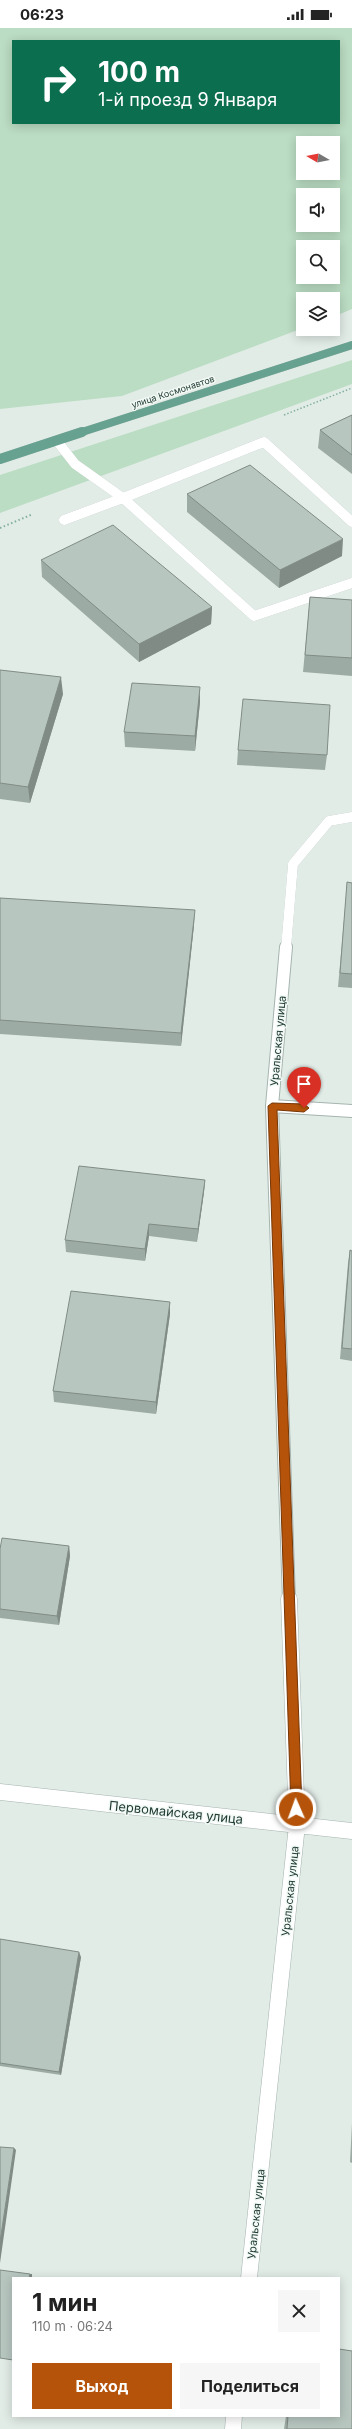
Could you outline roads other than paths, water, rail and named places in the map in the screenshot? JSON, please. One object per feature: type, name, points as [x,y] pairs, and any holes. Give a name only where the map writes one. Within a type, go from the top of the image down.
[{"type":"main road","name":"улица Космонавтов","points":[[0,459],[352,345]]},
{"type":"street","points":[[57,441],[75,464],[123,498],[254,616],[352,583]]},
{"type":"street","points":[[64,520],[264,442],[352,522]]},
{"type":"street","name":"Уральская улица","points":[[249,2277],[297,1825],[272,1106],[293,864],[329,821],[352,817]]},
{"type":"street","points":[[272,1106],[352,1111]]},
{"type":"street","name":"Первомайская улица","points":[[0,1792],[352,1831]]},
{"type":"street","points":[[233,2429],[234,2417]]}]
